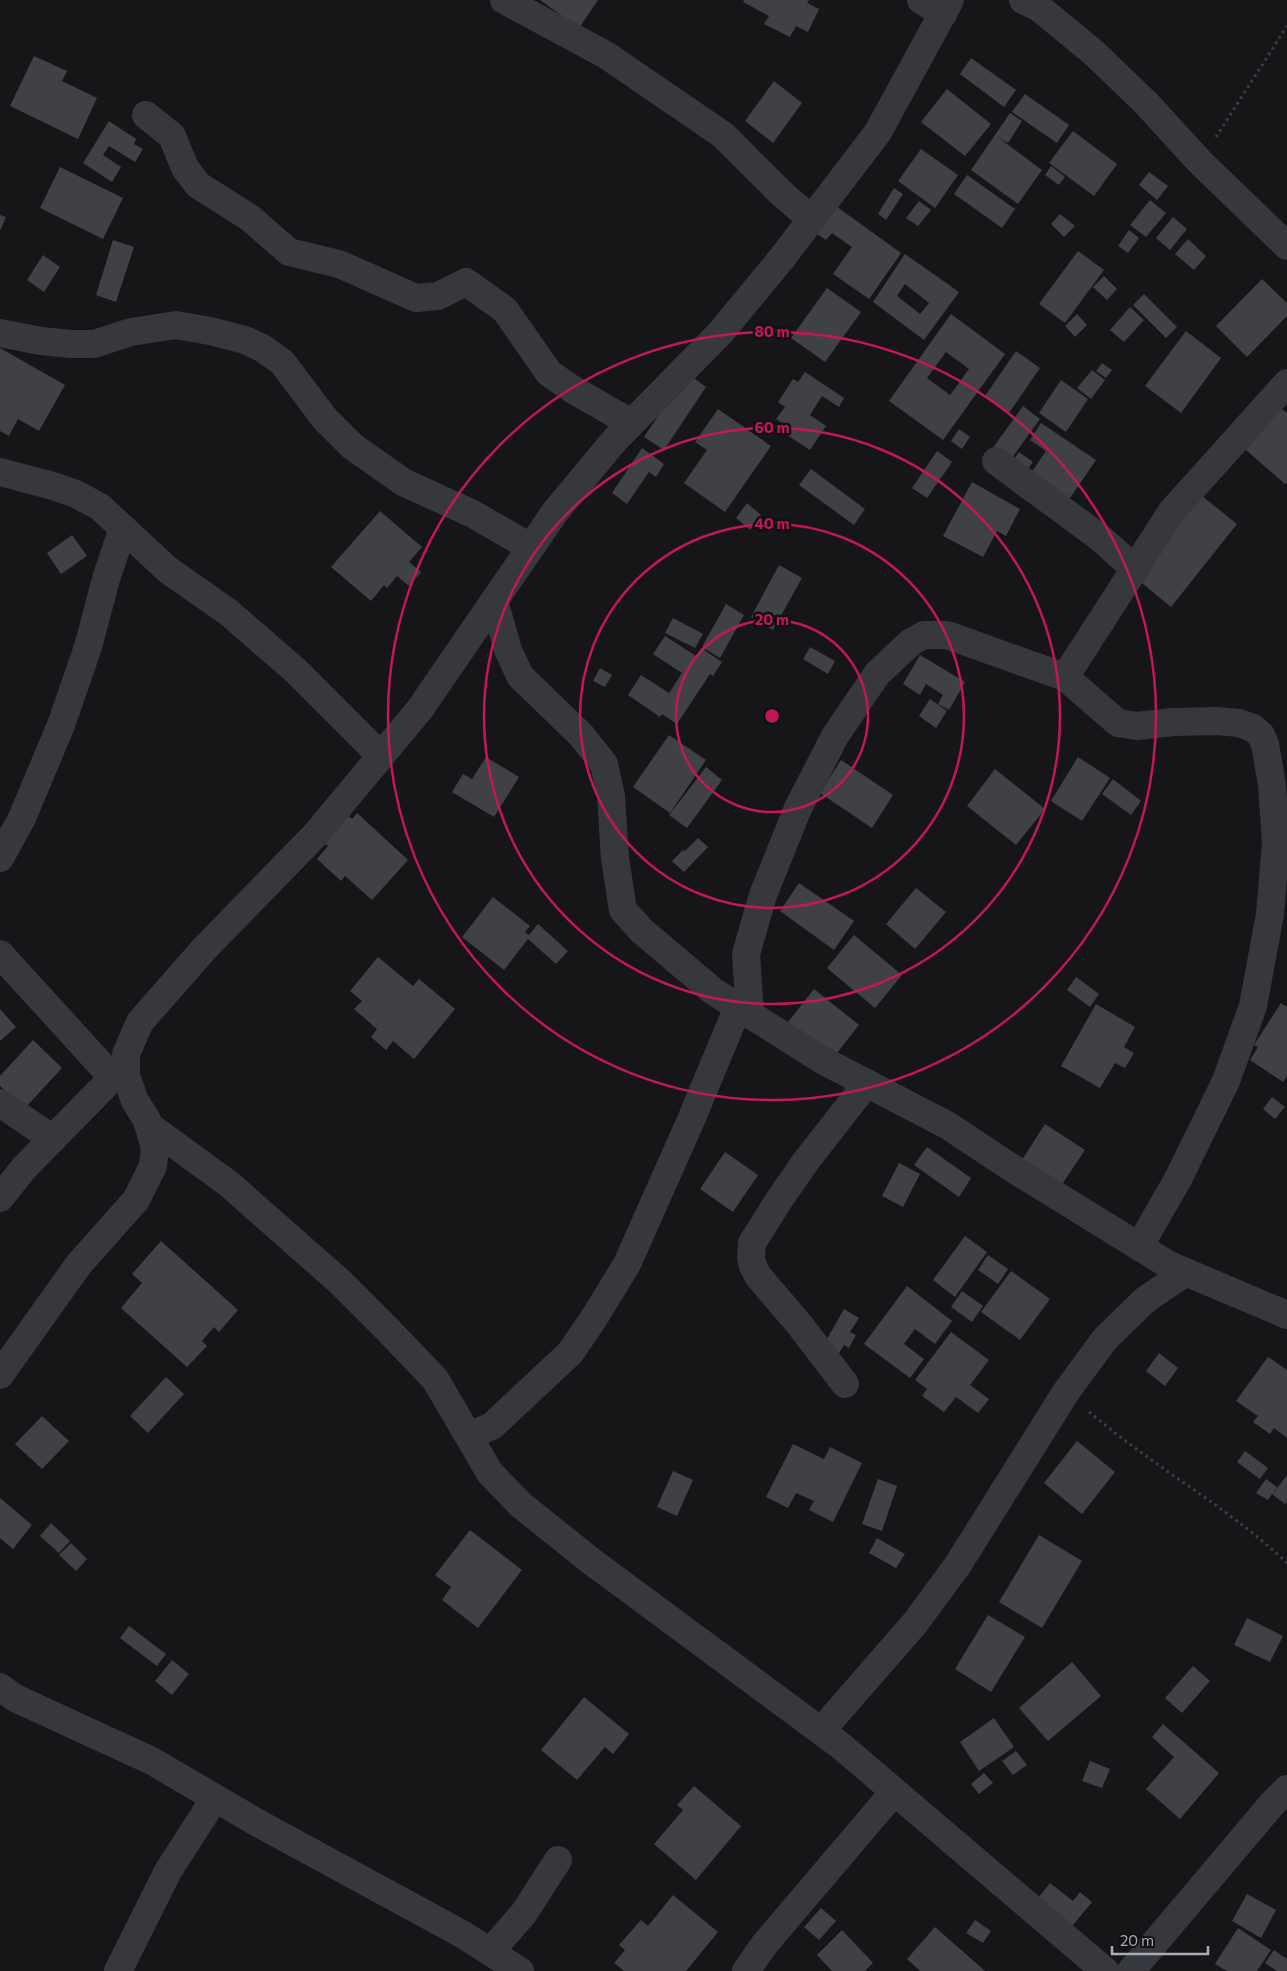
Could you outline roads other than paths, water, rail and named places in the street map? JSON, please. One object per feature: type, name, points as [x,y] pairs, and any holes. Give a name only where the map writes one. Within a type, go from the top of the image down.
[{"type":"street","points":[[504,0],[606,55],[722,135],[780,192],[812,220]]},
{"type":"street","points":[[1023,0],[1038,7],[1094,54],[1147,104],[1200,162],[1287,246]]},
{"type":"street","points":[[0,1198],[24,1168],[120,1071],[140,1022],[204,950],[316,834],[420,709],[555,512],[614,441],[721,332],[812,220],[878,132],[938,5]]},
{"type":"street","points":[[146,115],[172,136],[185,168],[198,185],[250,218],[289,252],[339,264],[416,298],[438,296],[466,282],[505,310],[549,373],[572,389],[631,423]]},
{"type":"street","points":[[0,333],[41,341],[94,344],[131,332],[176,325],[245,340],[262,348],[282,362],[325,419],[352,446],[403,482],[473,514],[530,548]]},
{"type":"street","points":[[1065,677],[1172,511],[1287,383]]},
{"type":"street","points":[[996,461],[1099,537],[1135,569]]},
{"type":"street","points":[[0,472],[76,494],[100,507],[168,570],[228,612],[295,670],[381,756]]},
{"type":"street","points":[[0,858],[22,818],[61,725],[88,647],[106,579],[123,528]]},
{"type":"street","points":[[494,601],[508,650],[520,676],[581,734],[604,764],[611,796],[615,858],[623,910],[642,931],[713,991],[822,1060],[947,1126],[1014,1170],[1169,1265],[1287,1316]]},
{"type":"street","points":[[469,1436],[492,1426],[570,1353],[627,1264],[744,1011],[746,954],[763,895],[798,808],[835,736],[878,674],[911,642],[924,635],[947,635],[1065,677],[1118,723],[1137,726],[1173,722],[1239,723],[1253,728],[1261,736],[1265,744],[1272,786],[1276,843],[1270,914],[1253,1006],[1226,1081],[1178,1178],[1139,1247]]},
{"type":"street","points":[[1265,744],[1287,760]]},
{"type":"street","points":[[0,954],[126,1076],[135,1101],[147,1120],[155,1148],[154,1166],[136,1200],[79,1264],[0,1375]]},
{"type":"street","points":[[845,1384],[799,1324],[758,1276],[753,1266],[752,1244],[806,1161],[866,1083]]},
{"type":"street","points":[[0,1103],[53,1139]]},
{"type":"street","points":[[148,1125],[229,1184],[340,1282],[435,1379],[490,1474],[521,1505],[591,1561],[821,1731],[1105,1971]]},
{"type":"street","points":[[821,1731],[915,1623],[957,1566],[1066,1392],[1105,1338],[1145,1300],[1186,1272]]},
{"type":"street","points":[[0,1687],[15,1698],[152,1760],[256,1822],[462,1934],[520,1971]]},
{"type":"street","points":[[1131,1971],[1272,1804],[1287,1789]]},
{"type":"street","points":[[746,1971],[770,1938],[894,1792]]},
{"type":"street","points":[[118,1971],[168,1871],[215,1798]]},
{"type":"street","points":[[490,1952],[524,1913],[558,1860]]}]
